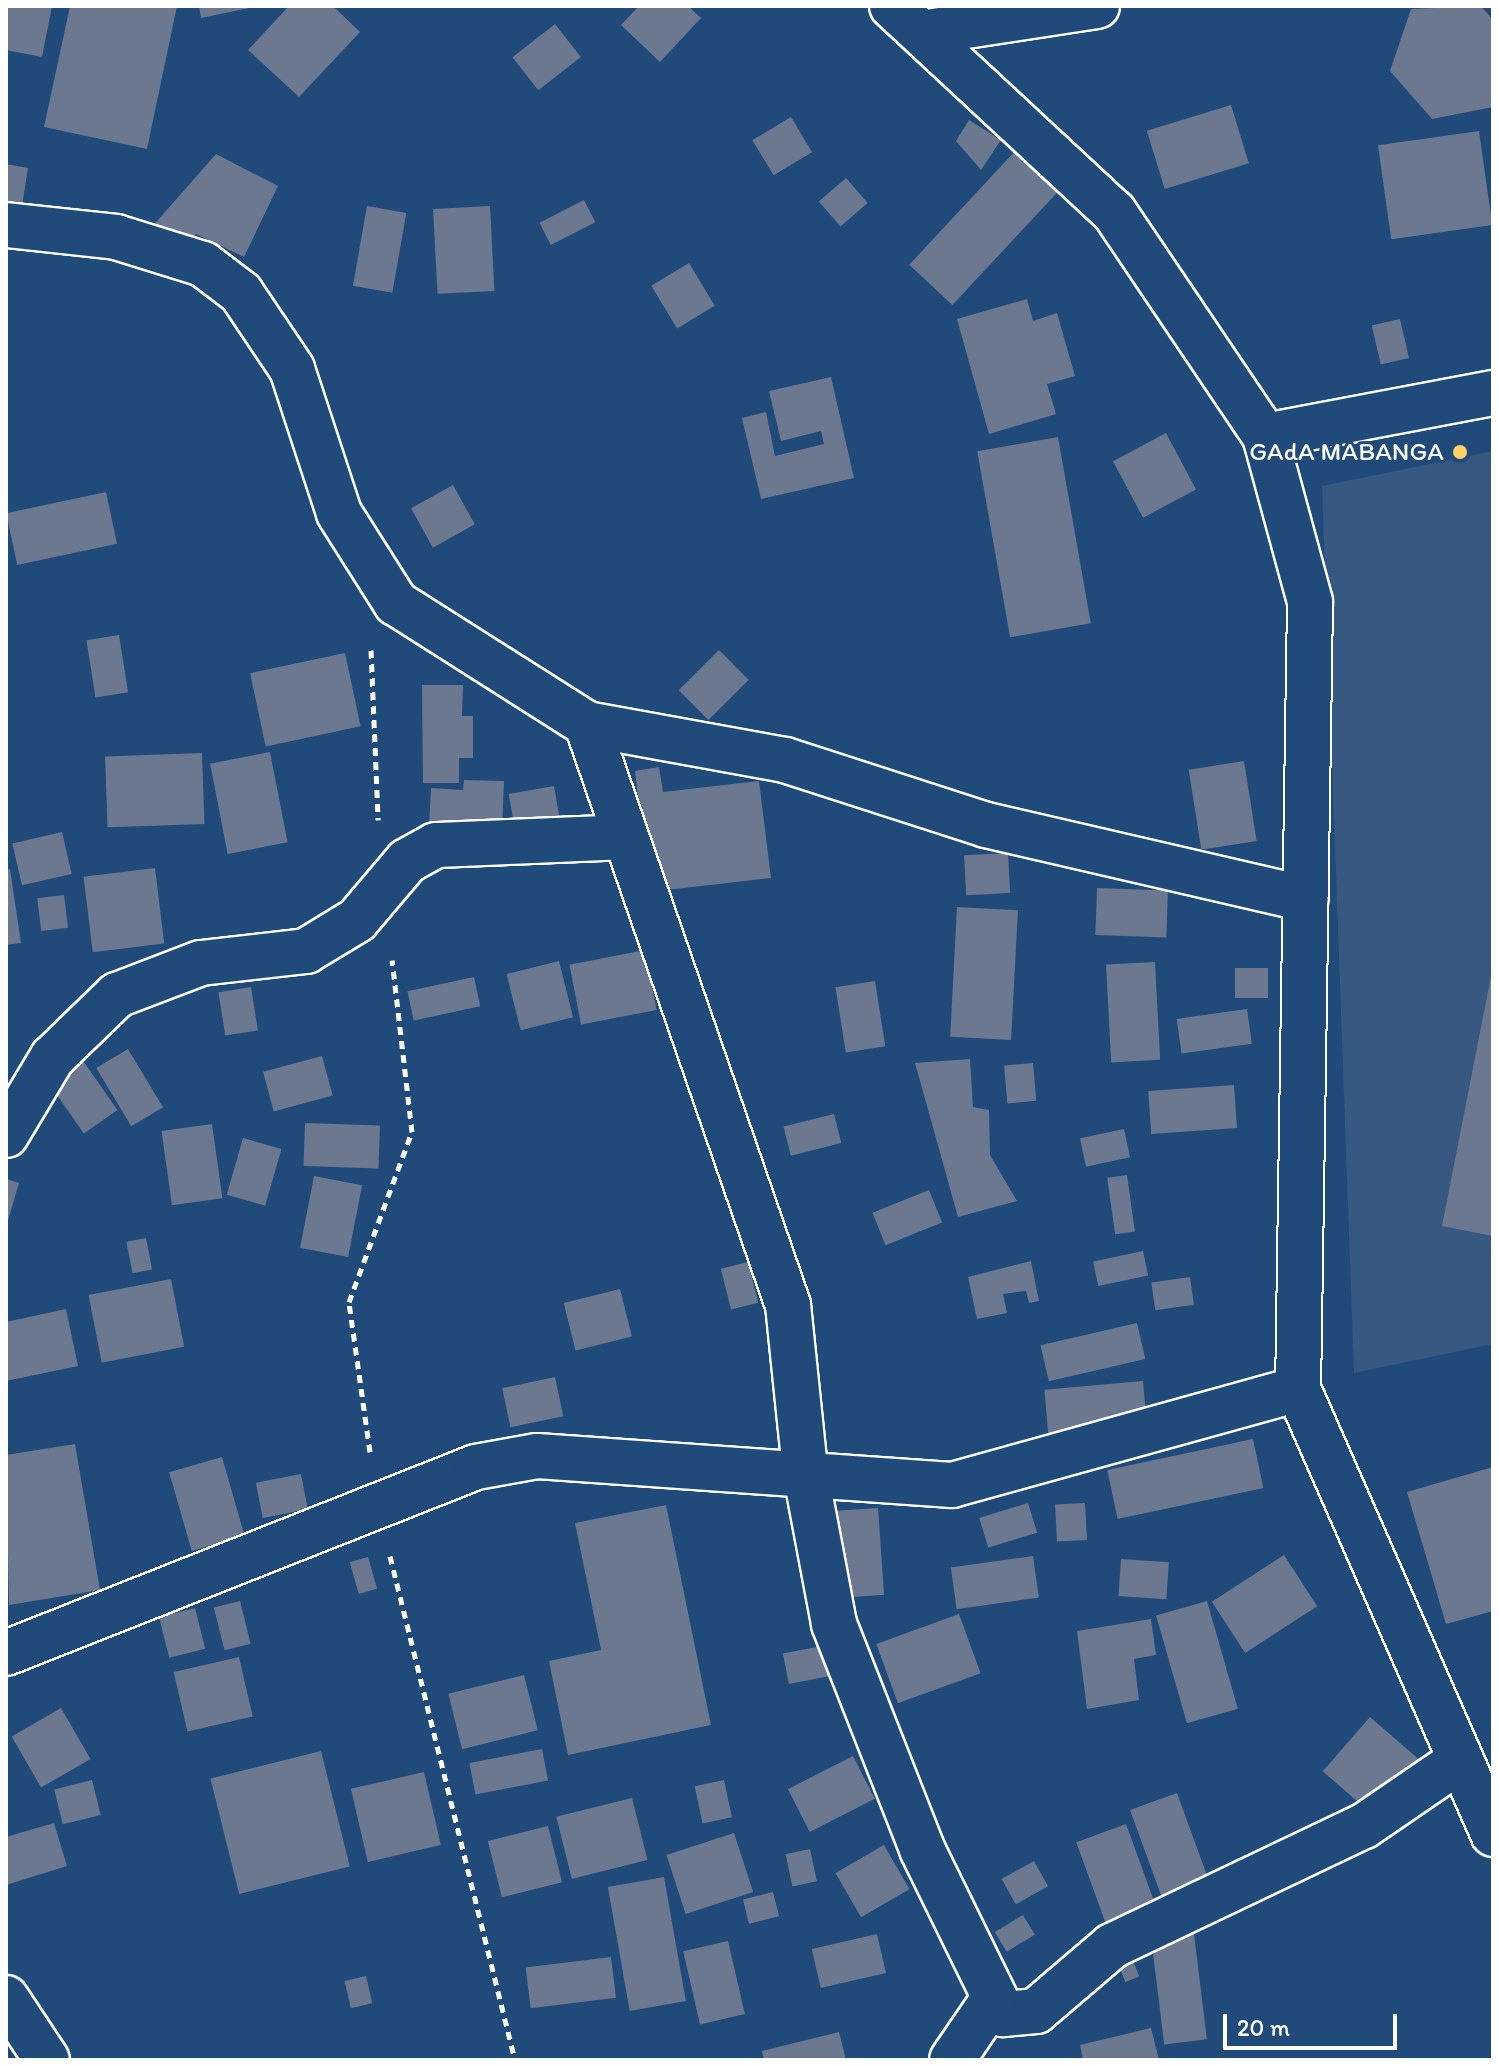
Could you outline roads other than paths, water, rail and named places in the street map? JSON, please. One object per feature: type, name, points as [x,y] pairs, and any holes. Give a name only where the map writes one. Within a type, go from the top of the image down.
[{"type":"street","points":[[892,6],[927,32],[1114,212],[1265,436],[1310,602],[1298,1389],[1493,1834]]},
{"type":"street","points":[[927,32],[1097,6]]},
{"type":"street","points":[[6,225],[116,237],[203,264],[241,293],[292,369],[339,513],[396,603],[587,724],[785,760],[986,825],[1306,899]]},
{"type":"street","points":[[1265,436],[1493,393]]},
{"type":"street","points":[[587,724],[623,837],[788,1305],[805,1470],[834,1624],[922,1849],[993,2000],[1003,2014],[1023,2017],[1112,1946],[1364,1826],[1459,1761]]},
{"type":"street","points":[[6,1135],[52,1058],[117,995],[201,963],[306,951],[357,920],[407,861],[436,845],[623,837]]},
{"type":"street","points":[[6,1653],[476,1467],[537,1456],[805,1470],[952,1485],[1298,1389]]},
{"type":"street","points":[[6,1998],[47,2060]]},
{"type":"street","points":[[952,2060],[993,2000]]},
{"type":"place","name":"GAdA MABANGA","points":[[1460,452]]}]
